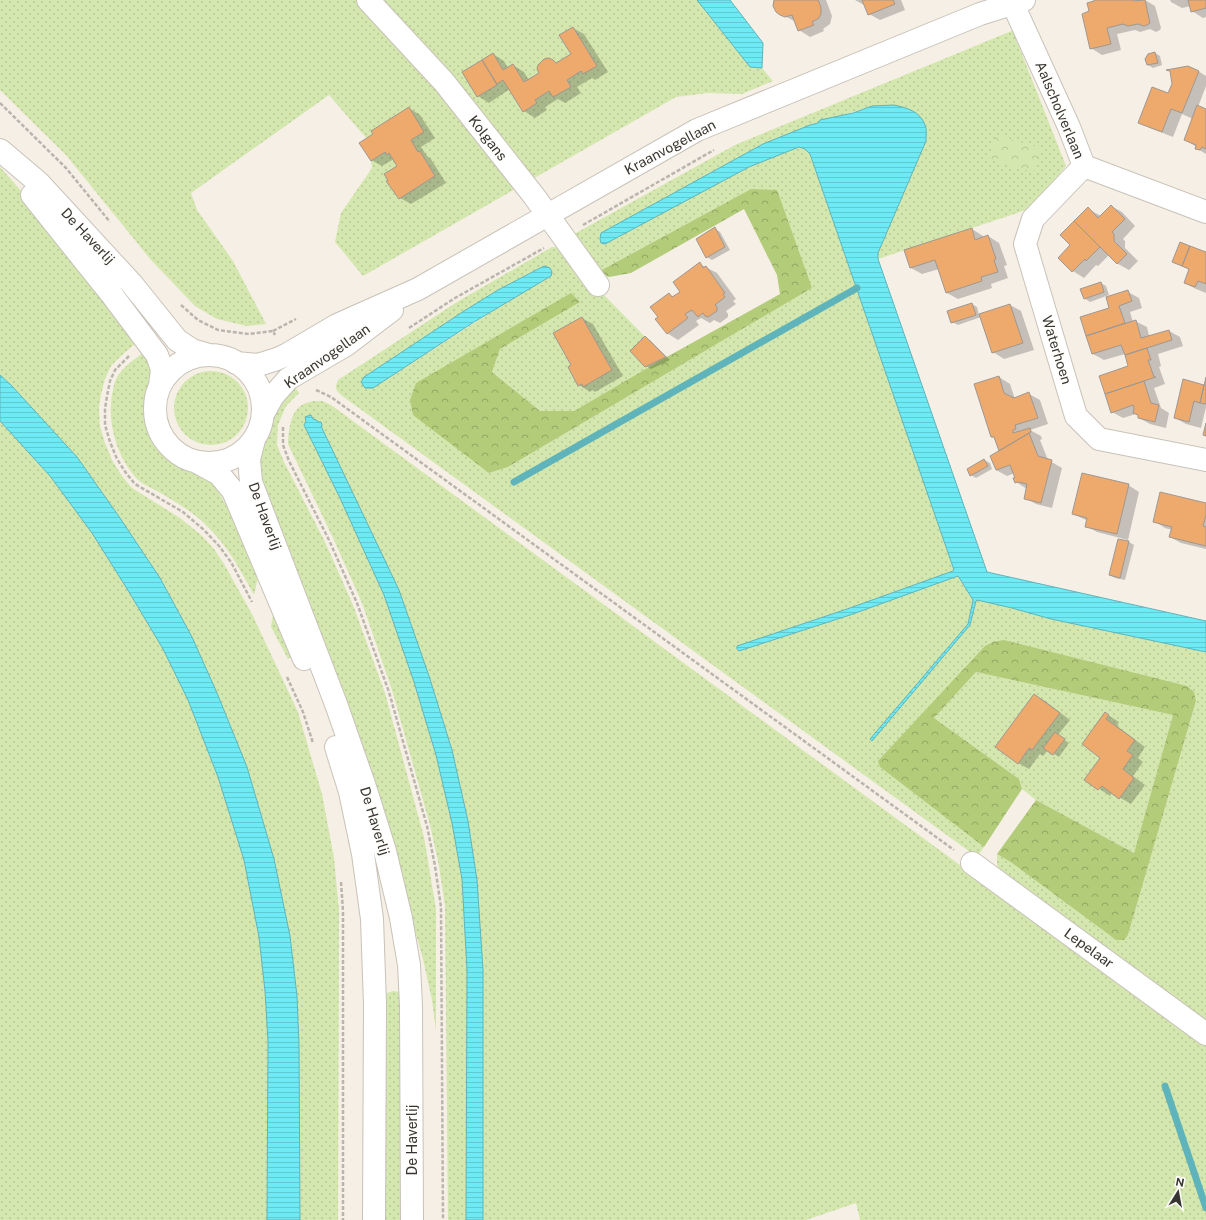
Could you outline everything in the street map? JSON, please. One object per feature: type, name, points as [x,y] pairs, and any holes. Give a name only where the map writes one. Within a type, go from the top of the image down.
[{"type":"street","name":"Kolgans","points":[[368,0],[444,82],[534,196],[598,286]]},
{"type":"street","name":"Kraanvogellaan","points":[[236,363],[258,364],[277,359],[337,325],[418,289],[697,130],[1005,4]]},
{"type":"street","name":"Aalscholverlaan","points":[[1005,4],[1069,127],[1084,166],[1206,212]]},
{"type":"street","name":"De Haverlij","points":[[0,151],[39,183],[132,284],[177,340],[192,350],[208,355]]},
{"type":"street","name":"De Haverlij","points":[[0,151],[30,192],[108,288],[148,341],[157,355],[162,369],[160,386]]},
{"type":"street","name":"Waterhoen","points":[[1084,166],[1033,219],[1025,244],[1076,416],[1100,439],[1206,460]]},
{"type":"street","name":"Kraanvogellaan","points":[[263,414],[273,396],[288,379],[346,345],[418,289]]},
{"type":"street","points":[[208,355],[227,358],[236,363],[248,371],[259,388],[263,401],[263,414],[260,427],[254,440],[241,453],[227,460],[211,463],[198,462],[182,456],[170,446],[161,432],[155,418],[155,404],[160,386],[170,372],[185,361],[208,355]]},
{"type":"street","name":"De Haverlij","points":[[254,440],[248,459],[251,482],[336,704],[365,787],[384,851],[400,918],[409,965],[411,1005],[412,1220]]},
{"type":"street","name":"De Haverlij","points":[[198,462],[219,474],[233,491],[325,709],[350,792],[363,854],[372,919],[375,1004],[374,1220]]},
{"type":"street","name":"Lepelaar","points":[[972,863],[1206,1034]]},
{"type":"path","points":[[408,328],[455,298],[718,148]]},
{"type":"path","points":[[166,327],[188,310]]},
{"type":"path","points":[[148,341],[125,359],[115,370],[110,382],[106,396],[105,409],[105,425],[110,442],[117,459],[135,484],[183,512],[204,530],[219,546],[231,562],[254,605]]},
{"type":"path","points":[[322,385],[316,389],[331,397],[972,863]]},
{"type":"path","points":[[287,676],[303,712],[315,749]]},
{"type":"path","points":[[341,879],[343,911],[343,1220]]},
{"type":"green space","points":[[0,0],[697,0],[750,67],[762,68],[773,81],[742,94],[708,93],[676,97],[363,276],[335,242],[341,213],[372,168],[368,140],[329,95],[191,193],[197,210],[233,261],[266,324],[247,326],[217,319],[195,306],[151,260],[66,155],[0,90]]},
{"type":"green space","points":[[1014,30],[1014,34],[1066,166],[1032,208],[878,259],[872,106],[810,125],[749,167],[799,147],[805,149],[810,154],[954,570],[847,609],[737,646],[737,649],[740,651],[850,615],[958,576],[973,600],[968,624],[870,739],[970,625],[977,600],[1051,619],[1206,652],[1206,1024],[1005,877],[997,865],[997,854],[1012,863],[1116,940],[1124,940],[1128,935],[1196,701],[1004,640],[880,767],[984,847],[977,857],[338,392],[336,387],[338,380],[457,302],[552,247],[561,249],[596,296],[601,292],[666,358],[574,411],[540,411],[492,372],[500,349],[580,302],[416,383],[489,473],[508,467],[812,288],[751,189],[598,272],[573,237],[576,233],[735,145]],"holes":[[[543,266],[507,302],[373,388],[364,377],[464,311],[498,290]]]},
{"type":"green space","points":[[996,135],[1041,148],[1034,172],[989,160]]},
{"type":"green space","points":[[0,167],[67,243],[137,342],[111,366],[105,379],[101,394],[99,408],[100,426],[113,462],[132,488],[180,518],[201,535],[214,549],[253,616],[298,712],[322,794],[334,858],[339,911],[338,1220],[300,1220],[299,1044],[297,996],[290,936],[274,859],[247,767],[217,693],[192,637],[160,578],[77,457],[0,375]]},
{"type":"green space","points":[[751,189],[777,190],[812,288],[508,467],[489,473],[413,415],[410,400],[416,383],[571,293],[580,302],[500,349],[492,372],[540,411],[574,411],[663,359],[780,294],[777,275],[744,209],[631,273],[609,277],[598,272]]},
{"type":"green space","points":[[145,351],[150,363],[151,375],[145,397],[144,411],[146,424],[151,437],[158,449],[168,458],[180,466],[192,471],[201,472],[216,487],[247,544],[259,573],[254,595],[233,558],[214,533],[189,511],[138,480],[130,471],[119,449],[112,426],[111,413],[111,402],[115,381],[117,376],[128,364]]},
{"type":"green space","points":[[211,371],[232,377],[242,387],[248,408],[242,429],[232,439],[211,445],[190,439],[180,429],[174,408],[180,387],[190,377]]},
{"type":"green space","points":[[294,385],[299,393],[286,406],[278,425],[277,445],[284,462],[325,542],[353,605],[385,693],[424,837],[436,909],[436,1031],[432,1000],[423,959],[391,845],[258,480],[258,453],[264,443],[280,401]]},
{"type":"green space","points":[[322,401],[331,405],[1206,1045],[1206,1220],[860,1220],[856,1203],[806,1220],[483,1220],[483,970],[477,880],[468,821],[452,750],[429,676],[322,425],[319,422],[306,421],[304,425],[340,498],[384,595],[414,682],[436,755],[452,823],[462,879],[467,970],[466,1220],[448,1220],[445,906],[439,866],[430,825],[392,690],[362,603],[288,444],[291,421],[296,411],[305,403]]},
{"type":"green space","points":[[0,421],[50,476],[92,533],[129,592],[163,649],[188,700],[218,777],[244,860],[259,937],[265,991],[268,1041],[267,1220],[0,1220]]},
{"type":"green space","points":[[274,609],[293,656],[288,659],[271,627]]},
{"type":"green space","points":[[1004,640],[1187,686],[1194,692],[1196,701],[1128,935],[1124,940],[1116,940],[1012,863],[997,854],[1036,800],[1134,853],[1173,715],[976,672],[934,718],[1019,779],[1022,789],[984,847],[880,767],[878,761],[985,646],[993,642]]},
{"type":"green space","points":[[976,672],[1173,715],[1134,853],[1036,800],[1022,789],[1019,779],[934,718]]},
{"type":"green space","points":[[393,991],[400,992],[407,1220],[383,1220],[383,1002],[387,993]]},
{"type":"water","points":[[697,0],[730,0],[763,43],[762,68],[750,67]]},
{"type":"water","points":[[894,105],[908,109],[920,116],[926,127],[926,141],[878,253],[878,259],[987,572],[1206,621],[1206,652],[1051,619],[977,600],[970,625],[872,741],[870,739],[968,624],[973,600],[958,576],[850,615],[739,651],[737,649],[737,646],[847,609],[954,570],[810,154],[805,149],[799,147],[749,167],[605,244],[601,243],[600,239],[601,233],[763,144],[818,123],[820,120],[853,113],[872,106]]},
{"type":"water","points":[[544,266],[550,268],[552,272],[551,276],[474,322],[373,388],[365,388],[361,382],[364,377],[464,311],[498,290]]},
{"type":"water","points":[[0,375],[77,457],[160,578],[192,637],[217,693],[247,767],[274,859],[290,936],[297,996],[299,1044],[300,1220],[267,1220],[268,1041],[265,991],[259,937],[244,860],[218,777],[188,700],[163,649],[129,592],[92,533],[50,476],[0,421]]},
{"type":"water","points":[[311,415],[313,419],[321,422],[321,426],[399,590],[429,676],[452,750],[468,821],[477,880],[483,970],[483,1220],[466,1220],[467,970],[462,879],[452,823],[436,755],[414,682],[384,595],[340,498],[304,425],[306,421],[305,417]]},
{"type":"building","points":[[774,0],[818,0],[821,7],[821,14],[819,18],[812,22],[814,25],[798,31],[792,15],[785,17],[776,12],[773,6]]},
{"type":"building","points":[[862,0],[893,0],[895,4],[868,15]]},
{"type":"building","points":[[1094,0],[1145,0],[1150,23],[1144,26],[1138,24],[1128,26],[1123,24],[1107,28],[1111,44],[1090,49],[1082,14],[1089,11],[1087,3]]},
{"type":"building","points":[[1188,0],[1206,0],[1206,8],[1191,12]]},
{"type":"building","points":[[573,27],[597,66],[583,74],[581,71],[567,80],[571,87],[553,97],[549,91],[535,100],[537,103],[523,112],[503,80],[497,84],[482,60],[493,53],[503,70],[513,64],[524,82],[539,73],[537,69],[538,65],[544,59],[549,58],[556,63],[571,54],[559,35]]},
{"type":"building","points":[[1155,52],[1158,63],[1147,65],[1145,59],[1148,54]]},
{"type":"building","points":[[482,60],[497,85],[477,97],[462,72]]},
{"type":"building","points":[[1188,66],[1199,71],[1182,113],[1171,109],[1162,132],[1138,123],[1152,87],[1168,93],[1172,84],[1170,71],[1166,70]]},
{"type":"building","points":[[1197,105],[1206,109],[1206,149],[1202,147],[1200,150],[1195,149],[1196,145],[1184,140]]},
{"type":"building","points":[[409,107],[424,132],[411,140],[418,152],[420,151],[435,176],[399,199],[386,181],[388,180],[384,174],[397,166],[389,153],[387,155],[385,152],[371,161],[359,143],[373,134],[371,131]]},
{"type":"building","points":[[1111,205],[1125,219],[1112,232],[1114,234],[1114,241],[1127,254],[1117,264],[1074,221],[1088,207],[1098,218]]},
{"type":"building","points":[[1074,221],[1100,247],[1072,272],[1058,258],[1070,245],[1060,235]]},
{"type":"building","points":[[715,227],[725,247],[706,258],[696,239]]},
{"type":"building","points":[[972,228],[975,240],[988,235],[996,259],[994,260],[998,272],[981,277],[982,281],[946,293],[935,260],[910,268],[904,250]]},
{"type":"building","points":[[1180,242],[1190,246],[1182,266],[1172,262]]},
{"type":"building","points":[[1190,246],[1206,252],[1206,284],[1198,281],[1195,287],[1184,283],[1189,269],[1182,266]]},
{"type":"building","points":[[700,262],[703,268],[706,266],[725,293],[723,294],[725,297],[715,305],[717,307],[717,311],[708,317],[703,313],[698,317],[692,310],[685,314],[688,318],[667,334],[655,319],[658,317],[650,307],[669,293],[672,297],[680,292],[673,282]]},
{"type":"building","points":[[1101,282],[1104,292],[1084,299],[1080,289]]},
{"type":"building","points":[[1128,290],[1132,301],[1119,306],[1125,323],[1086,336],[1080,317],[1109,308],[1106,297]]},
{"type":"building","points":[[972,303],[976,315],[951,323],[947,311]]},
{"type":"building","points":[[1010,304],[1023,343],[992,353],[979,314]]},
{"type":"building","points":[[582,317],[612,370],[583,387],[582,384],[578,386],[568,367],[571,365],[553,333]]},
{"type":"building","points":[[1136,320],[1141,338],[1169,330],[1172,340],[1125,355],[1121,345],[1092,354],[1086,336]]},
{"type":"building","points":[[645,336],[666,357],[645,367],[630,351]]},
{"type":"building","points":[[1147,348],[1151,360],[1148,360],[1154,377],[1156,377],[1105,394],[1099,376],[1128,366],[1125,355]]},
{"type":"building","points":[[999,376],[1004,393],[1014,398],[1029,392],[1038,418],[1015,425],[1016,429],[1013,430],[1013,433],[1030,428],[1031,432],[999,451],[994,437],[991,437],[974,384]]},
{"type":"building","points":[[1206,377],[1206,404],[1200,403]]},
{"type":"building","points":[[1183,379],[1204,385],[1200,403],[1194,401],[1189,422],[1174,418]]},
{"type":"building","points":[[1144,381],[1151,403],[1159,405],[1155,422],[1138,418],[1138,415],[1133,413],[1133,405],[1111,413],[1105,394]]},
{"type":"building","points":[[1206,423],[1206,436],[1203,435]]},
{"type":"building","points":[[1029,433],[1038,456],[1052,460],[1041,503],[1024,499],[1027,484],[1018,482],[1015,483],[1013,478],[1015,478],[1010,465],[996,470],[990,456]]},
{"type":"building","points":[[984,459],[988,466],[970,476],[967,469]]},
{"type":"building","points":[[1082,473],[1129,484],[1117,534],[1085,527],[1087,518],[1072,514]]},
{"type":"building","points":[[1160,492],[1206,503],[1206,515],[1203,526],[1206,527],[1206,546],[1169,537],[1172,527],[1153,522]]},
{"type":"building","points":[[1118,539],[1129,541],[1120,578],[1109,575]]},
{"type":"building","points":[[1034,694],[1060,713],[1032,750],[1029,748],[1018,764],[995,747]]},
{"type":"building","points":[[1105,712],[1109,715],[1106,719],[1135,740],[1127,751],[1133,755],[1123,769],[1134,778],[1119,799],[1102,786],[1098,790],[1084,780],[1100,758],[1082,744]]},
{"type":"building","points":[[1055,732],[1065,739],[1053,755],[1043,748]]},
{"type":"waterway","points":[[514,482],[857,288]]},
{"type":"waterway","points":[[1165,1086],[1206,1208]]}]
